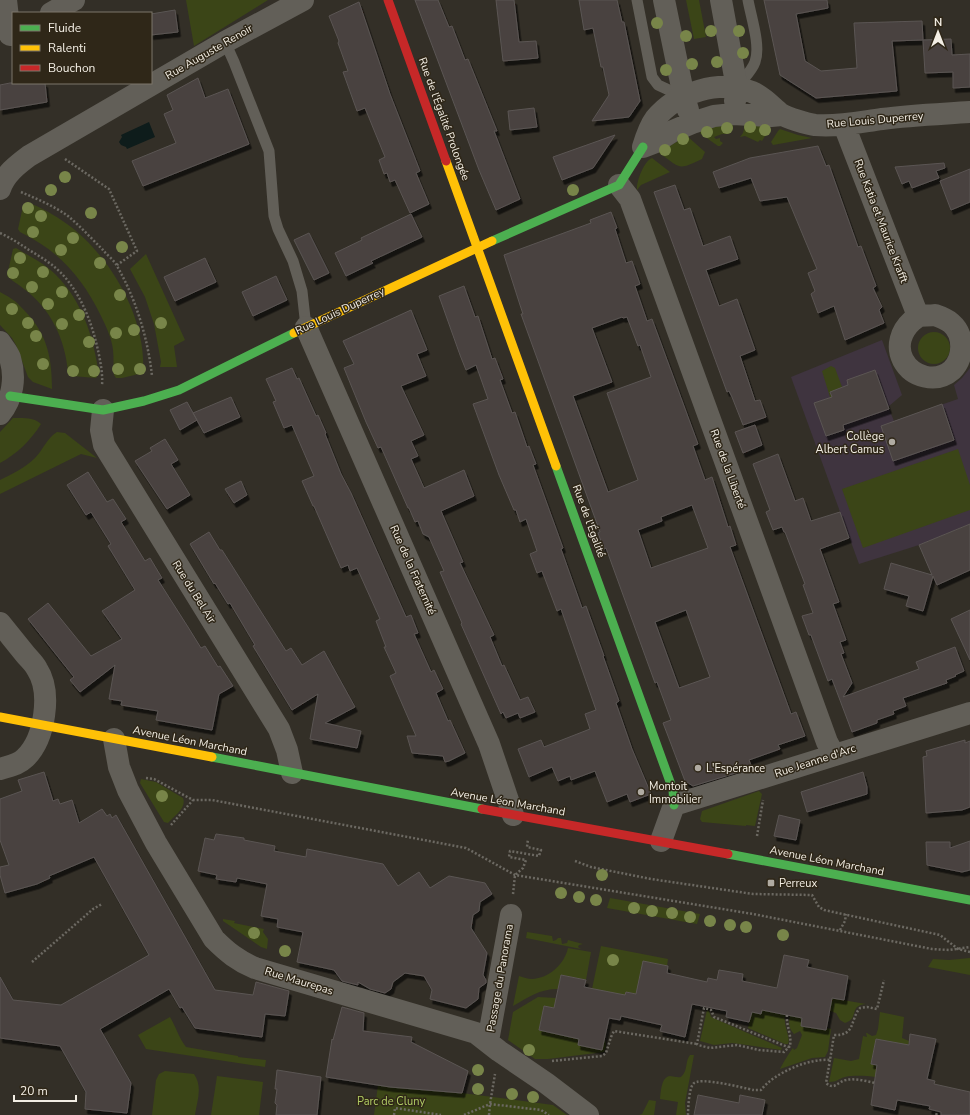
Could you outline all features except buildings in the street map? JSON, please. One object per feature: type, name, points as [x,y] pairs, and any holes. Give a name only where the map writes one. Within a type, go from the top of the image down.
[{"type":"street","points":[[6,0],[8,37]]},
{"type":"street","points":[[53,12],[74,0]]},
{"type":"street","name":"Rue Auguste Renoir","points":[[9,190],[6,178],[29,156],[225,42],[303,0]]},
{"type":"street","name":"Rue de l'Égalité Prolongée","points":[[388,0],[477,246]]},
{"type":"street","points":[[664,0],[684,97],[692,123]]},
{"type":"street","points":[[721,0],[737,88],[733,114]]},
{"type":"street","name":"Rue Louis Duperrey","points":[[5,405],[103,410],[144,401],[179,390],[306,327],[477,246],[619,185],[643,147],[649,129],[656,119],[674,102],[698,91],[710,88],[737,88],[760,97],[782,115],[814,125],[844,125],[882,119],[970,112]]},
{"type":"street","name":"Rue Louis Duperrey","points":[[643,147],[656,142],[673,131],[714,116],[733,114],[771,116],[782,115]]},
{"type":"street","name":"Rue Katia et Maurice Krafft","points":[[844,125],[918,316]]},
{"type":"street","name":"Rue de la Liberté","points":[[619,185],[630,199],[827,742],[834,755]]},
{"type":"street","name":"Rue de l'Égalité","points":[[477,246],[673,790],[674,805]]},
{"type":"street","points":[[935,315],[944,318],[952,324],[958,333],[965,338],[958,362],[951,370],[943,375],[932,378],[922,377],[913,372],[905,365],[900,355],[899,345],[901,335],[907,326],[918,316],[935,315]]},
{"type":"street","name":"Rue de la Fraternité","points":[[306,327],[489,744],[513,815]]},
{"type":"street","points":[[0,342],[9,357],[13,376],[5,405]]},
{"type":"street","name":"Rue du Bel Air","points":[[103,410],[102,430],[104,445],[279,729],[287,750],[292,773]]},
{"type":"street","points":[[0,623],[37,669],[45,690],[42,725],[36,745],[25,758],[15,765],[0,769]]},
{"type":"street","name":"Rue Jeanne d'Arc","points":[[674,805],[970,713]]},
{"type":"street","name":"Avenue Léon Marchand","points":[[0,717],[970,900]]},
{"type":"street","name":"Rue Maurepas","points":[[114,739],[119,767],[124,781],[156,842],[214,939],[227,952],[241,963],[267,972],[476,1033],[588,1115]]},
{"type":"street","points":[[661,841],[674,805]]},
{"type":"street","name":"Passage du Panorama","points":[[488,1042],[511,915]]},
{"type":"lane","points":[[637,0],[652,77],[658,85],[684,97]]},
{"type":"lane","points":[[737,88],[752,68],[757,54],[748,0]]},
{"type":"lane","points":[[225,42],[269,151],[274,216],[278,229],[293,261],[302,291],[306,327]]},
{"type":"path","points":[[68,155],[65,159],[109,189],[137,251],[117,266]]},
{"type":"path","points":[[9,190],[40,201],[68,217],[95,242],[117,266],[132,299],[145,336],[151,362],[152,378]]},
{"type":"path","points":[[0,233],[10,237],[42,258],[64,275],[80,300],[92,325],[103,378],[102,386]]},
{"type":"path","points":[[144,778],[154,779],[193,800],[212,800],[466,848],[487,858],[515,875],[753,914],[932,949],[949,950],[970,947]]},
{"type":"path","points":[[757,836],[764,794]]},
{"type":"path","points":[[156,842],[193,800]]},
{"type":"path","points":[[515,875],[523,868],[526,860],[509,857],[510,851],[539,856],[540,850],[527,847],[529,835]]},
{"type":"path","points":[[575,861],[591,867],[651,879],[753,894],[812,895],[816,903],[821,908],[940,935],[958,948],[970,952]]},
{"type":"path","points":[[32,962],[93,909],[102,904]]},
{"type":"path","points":[[840,930],[845,921],[846,914]]},
{"type":"path","points":[[875,1083],[855,1079],[846,1080],[833,1086],[826,1083],[834,1035],[844,1034],[851,1028],[860,1008],[867,1007],[877,1009],[884,980]]},
{"type":"path","points":[[697,1044],[704,1008],[711,1010],[714,1017],[781,1045],[788,1047],[790,1046]]},
{"type":"path","points":[[549,1066],[552,1061],[602,1056],[606,1054],[614,1031],[697,1044],[710,1048],[737,1045],[759,1050],[784,1052],[790,1046],[791,1040],[787,1027],[787,1015]]},
{"type":"path","points":[[688,1115],[691,1089],[693,1084],[696,1082],[706,1081],[761,1090],[765,1084],[790,1069],[822,1059],[830,1060]]},
{"type":"path","points":[[489,1115],[497,1067]]},
{"type":"path","points":[[464,1115],[490,1104],[540,1110],[544,1114],[549,1115]]},
{"type":"path","points":[[394,1115],[395,1108],[441,1115]]},
{"type":"shaded area","points":[[149,122],[155,137],[127,149],[121,145],[119,142],[122,137],[121,135]]},
{"type":"shaded area","name":"Collège Albert Camus","points":[[882,340],[902,395],[889,406],[894,421],[958,399],[954,385],[970,368],[970,524],[919,545],[859,564],[791,377]]},
{"type":"green space","points":[[186,0],[268,0],[194,46]]},
{"type":"green space","points":[[686,0],[699,0],[706,37],[694,39]]},
{"type":"green space","points":[[733,125],[729,134],[722,134],[714,137],[716,139],[720,138],[720,141],[723,143],[720,146],[700,132],[702,128]]},
{"type":"green space","points":[[745,125],[770,126],[770,128],[762,141],[760,140],[758,142],[745,136],[740,137],[743,133]]},
{"type":"green space","points":[[780,129],[812,138],[773,145],[771,142]]},
{"type":"green space","points":[[687,136],[705,152],[702,159],[688,165],[679,166],[659,153],[659,152]]},
{"type":"green space","points":[[652,158],[670,172],[641,185],[637,190],[641,172],[646,163]]},
{"type":"green space","points":[[27,202],[58,217],[67,224],[83,237],[111,270],[123,290],[139,331],[143,352],[143,373],[116,378],[114,375],[113,350],[107,328],[86,289],[68,266],[58,257],[34,239],[20,232],[18,229],[23,206]]},
{"type":"green space","points":[[16,248],[51,270],[73,296],[80,308],[94,346],[99,374],[96,378],[72,376],[68,372],[64,348],[49,315],[34,297],[7,276],[13,249]]},
{"type":"green space","points":[[146,254],[185,340],[174,346],[177,367],[160,367],[161,362],[154,324],[145,297],[130,269]]},
{"type":"green space","points":[[0,292],[11,298],[29,315],[42,334],[51,365],[52,389],[33,382],[28,377],[16,345],[12,338],[0,325]]},
{"type":"green space","points":[[931,332],[937,332],[946,336],[950,348],[946,360],[937,364],[931,364],[922,360],[918,351],[918,345],[922,336]]},
{"type":"green space","points":[[831,366],[835,368],[842,387],[831,392],[832,397],[830,397],[822,371]]},
{"type":"green space","points":[[13,418],[32,419],[41,424],[33,436],[23,446],[0,463],[0,432]]},
{"type":"green space","points":[[57,432],[65,433],[97,458],[81,454],[0,494],[0,480],[31,462],[38,455],[50,437]]},
{"type":"green space","points":[[958,449],[970,485],[970,510],[863,548],[842,489]]},
{"type":"green space","points":[[141,779],[156,782],[183,798],[184,802],[182,808],[168,823],[164,822],[140,783]]},
{"type":"green space","points":[[759,791],[762,794],[755,826],[702,822],[700,819],[702,811]]},
{"type":"green space","points":[[610,898],[700,914],[697,924],[607,908]]},
{"type":"green space","points":[[223,919],[235,921],[234,923],[264,929],[263,932],[268,939],[267,949],[261,947],[223,921]]},
{"type":"green space","points":[[527,932],[552,936],[553,941],[561,938],[562,944],[567,943],[568,940],[583,944],[579,945],[578,947],[581,949],[526,938]]},
{"type":"green space","points":[[601,946],[668,959],[667,966],[637,994],[626,992],[625,995],[592,989]]},
{"type":"green space","points":[[568,948],[591,952],[586,980],[561,975],[558,989],[545,990],[513,1006],[519,976],[532,979],[550,973],[555,970],[563,960]]},
{"type":"green space","points":[[970,958],[970,975],[928,967],[933,959],[949,960]]},
{"type":"green space","points":[[538,997],[556,998],[555,1008],[544,1006],[539,1030],[580,1038],[578,1045],[602,1050],[605,1039],[606,1047],[604,1052],[548,1059],[535,1059],[508,1040],[513,1012]]},
{"type":"green space","points":[[831,998],[866,1004],[857,1007],[852,1018],[845,1023],[840,1020],[836,1013],[830,1011]]},
{"type":"green space","points":[[707,1010],[709,1011],[711,1017],[782,1048],[781,1050],[732,1043],[714,1045],[700,1041]]},
{"type":"green space","points":[[762,1010],[785,1015],[785,1023],[789,1038],[788,1044],[748,1028],[752,1012]]},
{"type":"green space","points":[[880,1012],[904,1017],[902,1038],[909,1041],[908,1046],[876,1039],[871,1064],[879,1066],[876,1077],[849,1076],[834,1082],[829,1082],[834,1058],[851,1061],[859,1059],[863,1036],[867,1037],[866,1033],[872,1036],[876,1035]]},
{"type":"green space","points":[[790,1016],[803,1017],[801,1026],[826,1030],[827,1028],[831,1029],[828,1051],[825,1057],[812,1058],[780,1069],[793,1048],[794,1050],[797,1048],[802,1035],[800,1031],[794,1034],[792,1032],[789,1025]]},
{"type":"green space","points":[[170,1017],[186,1047],[238,1057],[266,1060],[265,1067],[146,1049],[138,1035]]},
{"type":"green space","points":[[690,1055],[694,1055],[685,1103],[686,1115],[676,1115],[678,1102],[660,1099],[662,1085],[667,1077],[681,1077],[684,1074],[687,1060]]},
{"type":"green space","points":[[165,1071],[194,1074],[197,1079],[199,1089],[195,1115],[152,1115],[156,1080],[159,1074]]},
{"type":"green space","points":[[217,1076],[263,1082],[259,1115],[211,1115]]},
{"type":"green space","name":"Parc de Cluny","points":[[378,1085],[462,1093],[553,1105],[567,1115],[374,1115]]},
{"type":"green space","points":[[649,1100],[656,1101],[654,1115],[639,1115],[642,1114]]},
{"type":"traffic: fast","points":[[492,241],[619,185],[643,147]]},
{"type":"traffic: fast","points":[[10,396],[103,410],[144,401],[179,390],[294,333]]},
{"type":"traffic: fast","points":[[556,466],[673,790],[674,805]]},
{"type":"traffic: fast","points":[[212,757],[482,809]]},
{"type":"traffic: fast","points":[[728,854],[970,900]]},
{"type":"traffic: slow","points":[[446,161],[556,466]]},
{"type":"traffic: slow","points":[[294,333],[492,241]]},
{"type":"traffic: slow","points":[[0,717],[212,757]]},
{"type":"traffic: jam","points":[[388,0],[446,161]]},
{"type":"traffic: jam","points":[[482,809],[728,854]]},
{"type":"place","name":"Collège Albert Camus","points":[[892,442]]},
{"type":"place","name":"L'Espérance","points":[[698,768]]},
{"type":"place","name":"Montoit Immobilier","points":[[641,792]]},
{"type":"place","name":"Perreux","points":[[771,883]]}]
